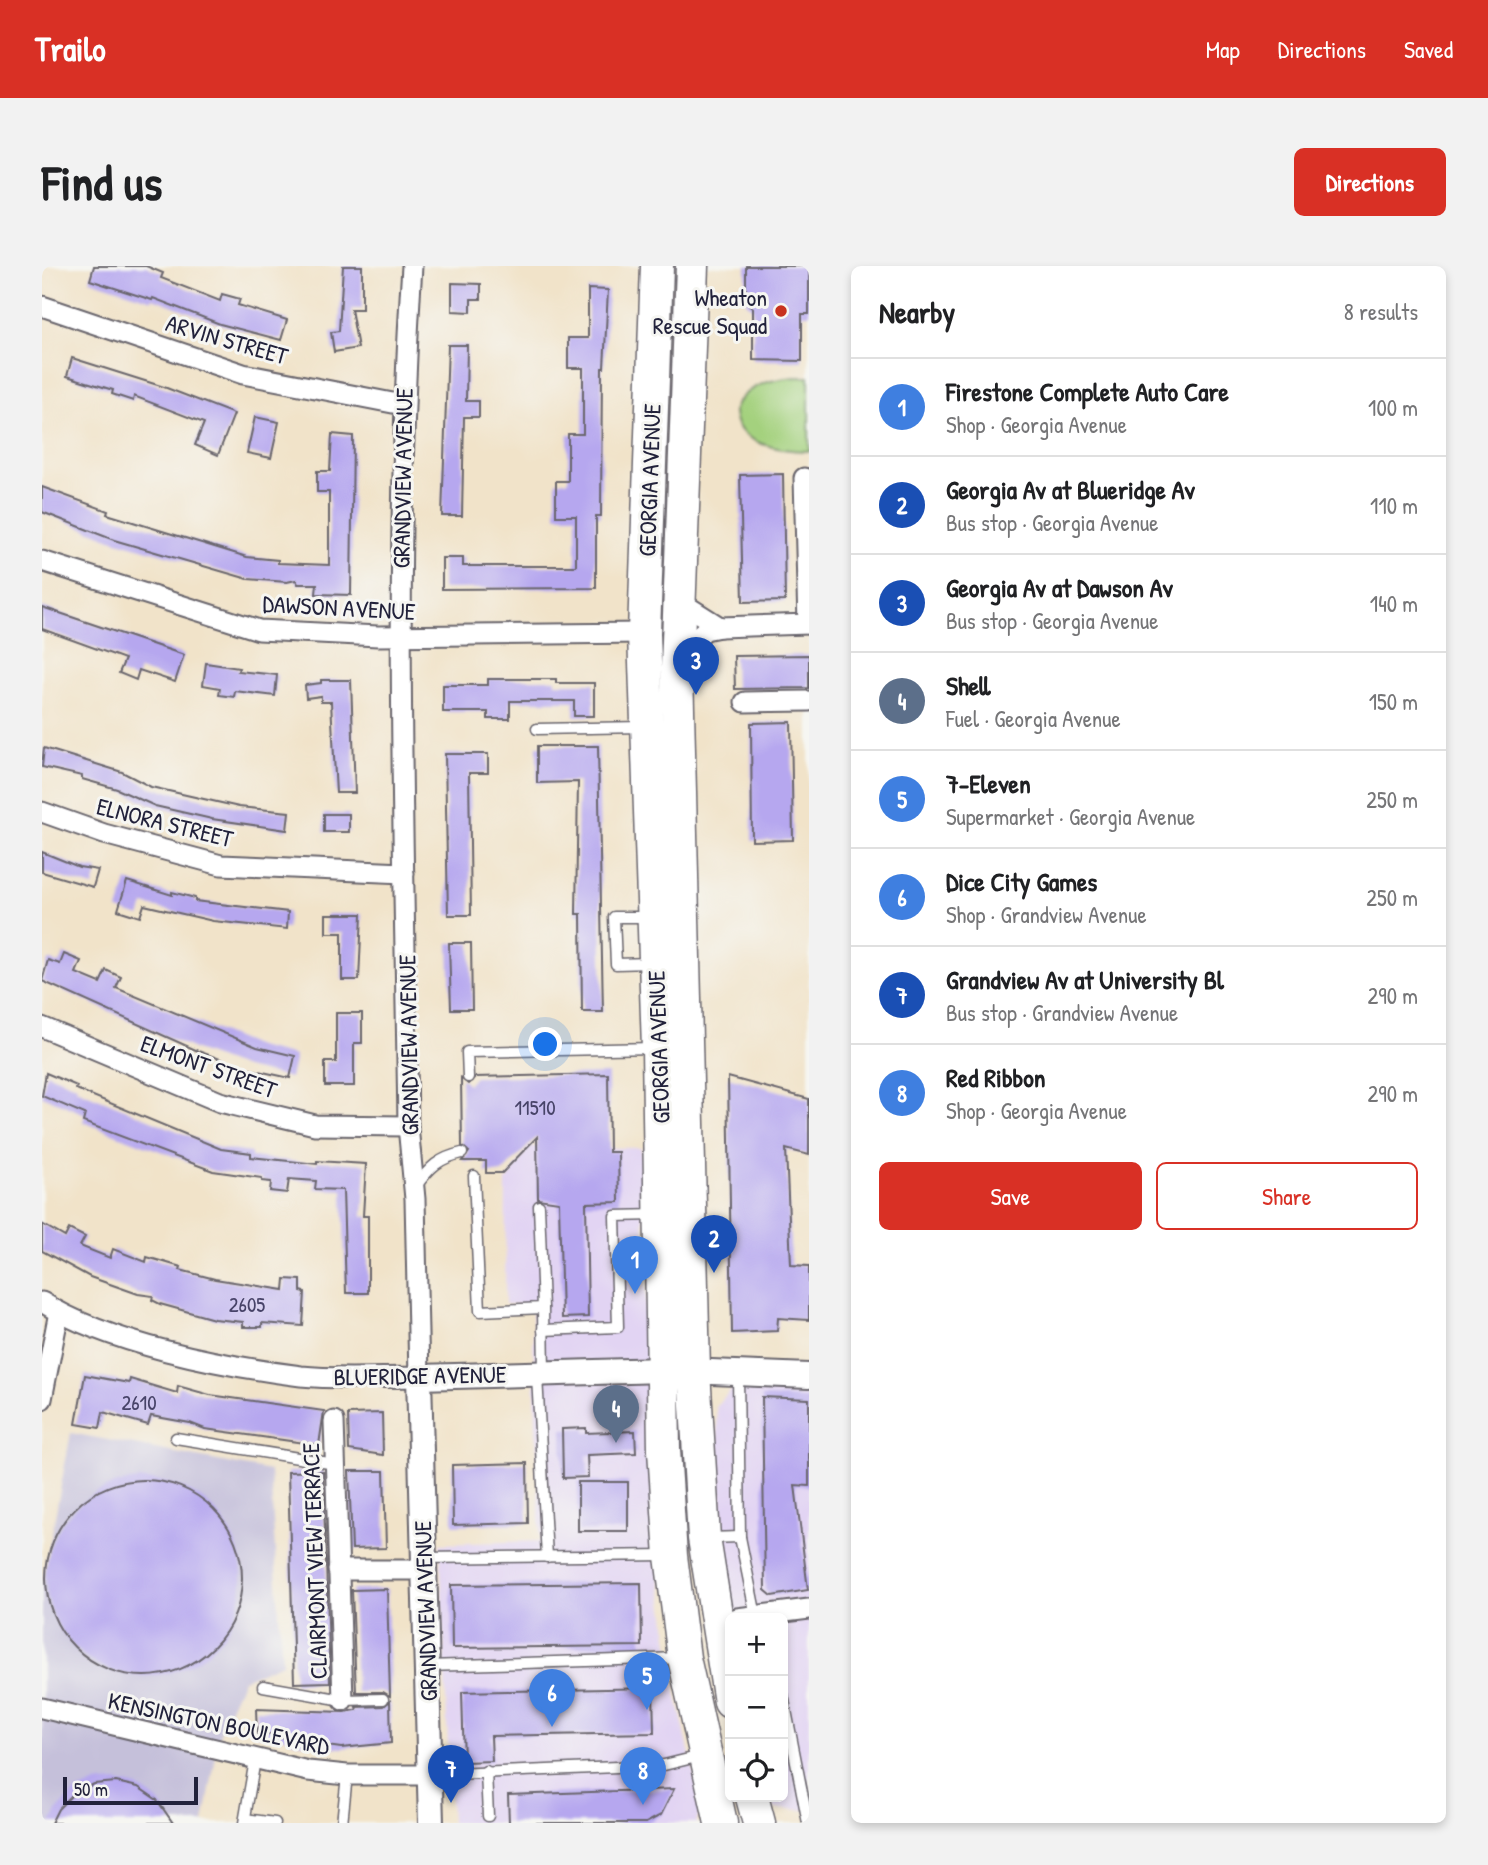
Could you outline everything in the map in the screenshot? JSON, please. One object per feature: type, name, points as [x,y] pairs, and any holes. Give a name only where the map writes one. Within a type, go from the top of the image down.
[{"type":"main road","name":"GEORGIA AVENUE","points":[[657,266],[644,633],[658,1048],[664,1450],[671,1556],[684,1658],[721,1823]]},
{"type":"main road","name":"GEORGIA AVENUE","points":[[692,266],[677,667],[694,1371],[704,1538],[743,1613]]},
{"type":"main road","points":[[677,667],[644,633],[664,620],[679,601]]},
{"type":"main road","points":[[753,1802],[759,1823]]},
{"type":"street","name":"GRANDVIEW AVENUE","points":[[412,266],[403,405],[399,636],[408,1126],[414,1190],[431,1823]]},
{"type":"street","name":"ARVIN STREET","points":[[42,306],[243,374],[403,405]]},
{"type":"street","points":[[677,667],[705,630],[720,627],[808,624],[804,478]]},
{"type":"street","name":"DAWSON AVENUE","points":[[42,561],[260,630],[399,636],[644,633]]},
{"type":"street","points":[[679,601],[720,627]]},
{"type":"street","points":[[745,702],[809,701]]},
{"type":"street","name":"ELNORA STREET","points":[[42,812],[104,834],[220,865],[404,873]]},
{"type":"street","name":"ELMONT STREET","points":[[42,1027],[220,1102],[315,1125],[408,1126]]},
{"type":"street","points":[[42,1399],[50,1307]]},
{"type":"street","name":"BLUERIDGE AVENUE","points":[[50,1307],[139,1343],[235,1365],[304,1376],[419,1377],[663,1370],[809,1376]]},
{"type":"street","name":"CLAIRMONT VIEW TERRACE","points":[[334,1421],[343,1700]]},
{"type":"street","points":[[338,1570],[424,1564]]},
{"type":"street","points":[[781,1613],[809,1609]]},
{"type":"street","points":[[680,1627],[725,1621]]},
{"type":"street","name":"KENSINGTON BOULEVARD","points":[[42,1710],[308,1771],[347,1775],[429,1775]]},
{"type":"lane","points":[[537,729],[647,727]]},
{"type":"lane","points":[[468,1077],[467,1052],[658,1048]]},
{"type":"lane","points":[[414,1190],[428,1169],[442,1158],[462,1153]]},
{"type":"lane","points":[[474,1176],[480,1311],[543,1308]]},
{"type":"lane","points":[[539,1206],[547,1557]]},
{"type":"lane","points":[[543,1330],[618,1326],[615,1216],[662,1214]]},
{"type":"lane","points":[[738,1373],[740,1537],[746,1613]]},
{"type":"lane","points":[[176,1438],[335,1464]]},
{"type":"lane","points":[[704,1538],[740,1537]]},
{"type":"lane","points":[[424,1564],[547,1557],[671,1556]]},
{"type":"lane","points":[[426,1667],[684,1658]]},
{"type":"lane","points":[[263,1686],[343,1700],[383,1699]]},
{"type":"lane","points":[[788,1728],[808,1823]]},
{"type":"lane","points":[[429,1775],[664,1765],[705,1755]]},
{"type":"lane","points":[[255,1760],[245,1821],[275,1823]]},
{"type":"lane","points":[[486,1771],[488,1816]]},
{"type":"lane","points":[[342,1823],[347,1775]]},
{"type":"shaded area","points":[[529,1147],[641,1148],[654,1537],[676,1693],[699,1795],[701,1809],[696,1823],[451,1823],[440,1544],[540,1541],[532,1304],[505,1304],[506,1182]]},
{"type":"shaded area","points":[[732,1389],[809,1393],[809,1810],[775,1809],[771,1802],[788,1802],[788,1613],[732,1613],[725,1575],[716,1406]]},
{"type":"shaded area","points":[[71,1433],[270,1471],[282,1663],[243,1679],[221,1728],[204,1823],[42,1823],[42,1585]]},
{"type":"green space","points":[[809,377],[809,451],[761,444],[741,431],[734,409],[747,392],[766,382]]},
{"type":"building","points":[[94,266],[146,266],[163,273],[161,278],[220,301],[222,294],[240,299],[238,305],[287,320],[281,340],[220,324],[153,298],[152,300],[90,280]]},
{"type":"building","points":[[343,266],[362,266],[362,309],[351,309],[358,348],[334,352],[331,332],[339,331]]},
{"type":"building","name":"Wheaton Rescue Squad","points":[[746,266],[809,266],[809,314],[802,314],[802,361],[753,360],[753,308],[746,302]]},
{"type":"building","points":[[452,283],[481,284],[481,299],[471,299],[471,312],[452,311]]},
{"type":"building","points":[[588,289],[608,290],[602,368],[601,516],[596,516],[596,588],[442,589],[442,558],[463,558],[463,566],[576,566],[576,516],[556,516],[556,481],[568,481],[568,434],[583,434],[583,368],[568,368],[568,338],[588,338]]},
{"type":"building","points":[[448,345],[467,345],[466,401],[479,401],[479,417],[464,417],[462,516],[442,516]]},
{"type":"building","points":[[72,358],[164,387],[234,414],[218,455],[195,445],[204,423],[134,396],[133,401],[112,394],[113,390],[67,376]]},
{"type":"building","points":[[255,417],[279,422],[271,458],[247,453]]},
{"type":"building","points":[[332,434],[353,436],[351,595],[316,594],[317,584],[298,584],[296,580],[287,582],[248,579],[114,540],[42,512],[42,487],[108,511],[107,514],[247,557],[278,560],[278,563],[329,565],[329,492],[317,492],[317,471],[330,471]]},
{"type":"building","points":[[783,474],[785,601],[743,602],[740,475]]},
{"type":"building","points":[[42,607],[184,655],[175,682],[139,670],[136,680],[119,673],[125,659],[42,629]]},
{"type":"building","points":[[809,655],[809,688],[735,689],[734,656]]},
{"type":"building","points":[[206,663],[239,668],[238,671],[277,675],[275,696],[235,691],[234,697],[219,695],[220,688],[203,685]]},
{"type":"building","points":[[488,679],[556,679],[556,683],[594,683],[594,716],[574,716],[574,701],[510,701],[510,719],[488,719],[488,712],[443,712],[443,685],[488,685]]},
{"type":"building","points":[[321,680],[351,680],[355,793],[336,793],[331,702],[321,702],[321,696],[306,698],[305,685],[321,683]]},
{"type":"building","points":[[791,722],[793,840],[752,841],[751,723]]},
{"type":"building","points":[[537,746],[598,746],[603,1012],[582,1012],[581,914],[576,914],[578,782],[537,783]]},
{"type":"building","points":[[44,748],[122,772],[151,787],[239,807],[289,812],[287,830],[212,819],[155,806],[117,789],[82,779],[82,776],[42,767]]},
{"type":"building","points":[[445,754],[488,754],[488,773],[469,773],[471,915],[448,915]]},
{"type":"building","points":[[324,814],[349,814],[349,832],[324,832]]},
{"type":"building","points":[[42,852],[79,867],[98,870],[93,887],[42,872]]},
{"type":"building","points":[[127,881],[172,895],[172,892],[195,898],[195,901],[288,912],[287,929],[213,921],[144,905],[140,917],[118,910]]},
{"type":"building","points":[[326,914],[362,914],[359,980],[342,980],[342,933],[326,933]]},
{"type":"building","points":[[449,943],[471,943],[472,1009],[451,1009]]},
{"type":"building","points":[[64,954],[81,961],[76,973],[100,983],[106,970],[121,977],[116,988],[257,1047],[295,1056],[290,1078],[245,1068],[198,1051],[42,981],[48,960],[60,964]]},
{"type":"building","points":[[336,1013],[362,1013],[362,1043],[354,1043],[354,1086],[325,1086],[325,1062],[336,1062]]},
{"type":"building","points":[[46,1073],[77,1086],[76,1089],[221,1149],[251,1153],[251,1157],[317,1164],[317,1161],[366,1164],[363,1216],[368,1216],[368,1293],[346,1293],[343,1190],[315,1189],[316,1181],[289,1179],[287,1193],[270,1191],[271,1182],[262,1181],[262,1178],[213,1171],[83,1122],[85,1114],[42,1096]]},
{"type":"building","points":[[608,1074],[609,1152],[618,1152],[619,1202],[586,1203],[588,1317],[562,1318],[559,1202],[538,1199],[537,1137],[502,1173],[486,1173],[486,1161],[462,1161],[469,1152],[462,1146],[461,1078],[468,1084],[475,1077]]},
{"type":"building","points":[[728,1077],[809,1099],[809,1155],[786,1149],[791,1265],[809,1266],[809,1320],[778,1318],[777,1331],[732,1333]]},
{"type":"building","points":[[42,1224],[65,1237],[69,1229],[85,1237],[80,1246],[110,1258],[113,1249],[146,1262],[147,1257],[181,1267],[180,1270],[215,1279],[284,1290],[285,1279],[301,1280],[301,1291],[305,1292],[303,1326],[262,1323],[262,1327],[243,1327],[243,1322],[214,1319],[160,1304],[152,1300],[153,1296],[138,1294],[90,1277],[42,1251]]},
{"type":"building","points":[[85,1375],[129,1383],[130,1379],[177,1393],[178,1386],[210,1395],[324,1411],[319,1445],[205,1429],[190,1423],[151,1416],[148,1425],[103,1412],[100,1428],[76,1424]]},
{"type":"building","points":[[762,1397],[809,1399],[809,1486],[795,1485],[808,1590],[772,1596],[765,1590]]},
{"type":"building","points":[[382,1413],[383,1455],[349,1450],[348,1414]]},
{"type":"building","points":[[586,1428],[586,1433],[635,1431],[636,1453],[587,1455],[588,1477],[563,1478],[562,1429]]},
{"type":"building","points":[[527,1463],[528,1523],[453,1525],[452,1465]]},
{"type":"building","points":[[323,1471],[330,1682],[294,1683],[288,1472]]},
{"type":"building","points":[[349,1471],[384,1471],[386,1548],[352,1549]]},
{"type":"building","points":[[144,1480],[181,1488],[213,1509],[234,1541],[242,1578],[234,1615],[213,1647],[181,1668],[144,1676],[107,1668],[75,1647],[54,1615],[46,1578],[54,1541],[75,1509],[107,1488]]},
{"type":"building","points":[[578,1482],[628,1482],[628,1531],[578,1531]]},
{"type":"building","points":[[641,1583],[642,1646],[452,1648],[451,1585]]},
{"type":"building","points":[[387,1589],[390,1696],[383,1692],[356,1692],[352,1590]]},
{"type":"building","points":[[653,1688],[654,1733],[491,1736],[492,1761],[464,1762],[462,1692]]},
{"type":"building","points":[[390,1701],[391,1743],[341,1748],[291,1741],[291,1737],[274,1738],[274,1734],[257,1735],[256,1709],[344,1712],[357,1710],[356,1707],[384,1706]]},
{"type":"building","points":[[116,1782],[138,1787],[157,1800],[173,1823],[51,1823],[58,1809],[74,1793],[94,1784]]},
{"type":"building","points":[[674,1789],[661,1815],[646,1823],[509,1823],[508,1795]]},
{"type":"place","name":"Wheaton Rescue Squad","points":[[781,311]]},
{"type":"place","name":"Georgia Av at Dawson Av","points":[[696,695]]},
{"type":"place","name":"Georgia Av at Blueridge Av","points":[[714,1273]]},
{"type":"place","name":"Firestone Complete Auto Care","points":[[635,1294]]},
{"type":"place","name":"Shell","points":[[616,1443]]},
{"type":"place","name":"7-Eleven","points":[[647,1710]]},
{"type":"place","name":"Dice City Games","points":[[552,1727]]},
{"type":"place","name":"Grandview Av at University Bl","points":[[451,1803]]},
{"type":"place","name":"Red Ribbon","points":[[643,1805]]}]
